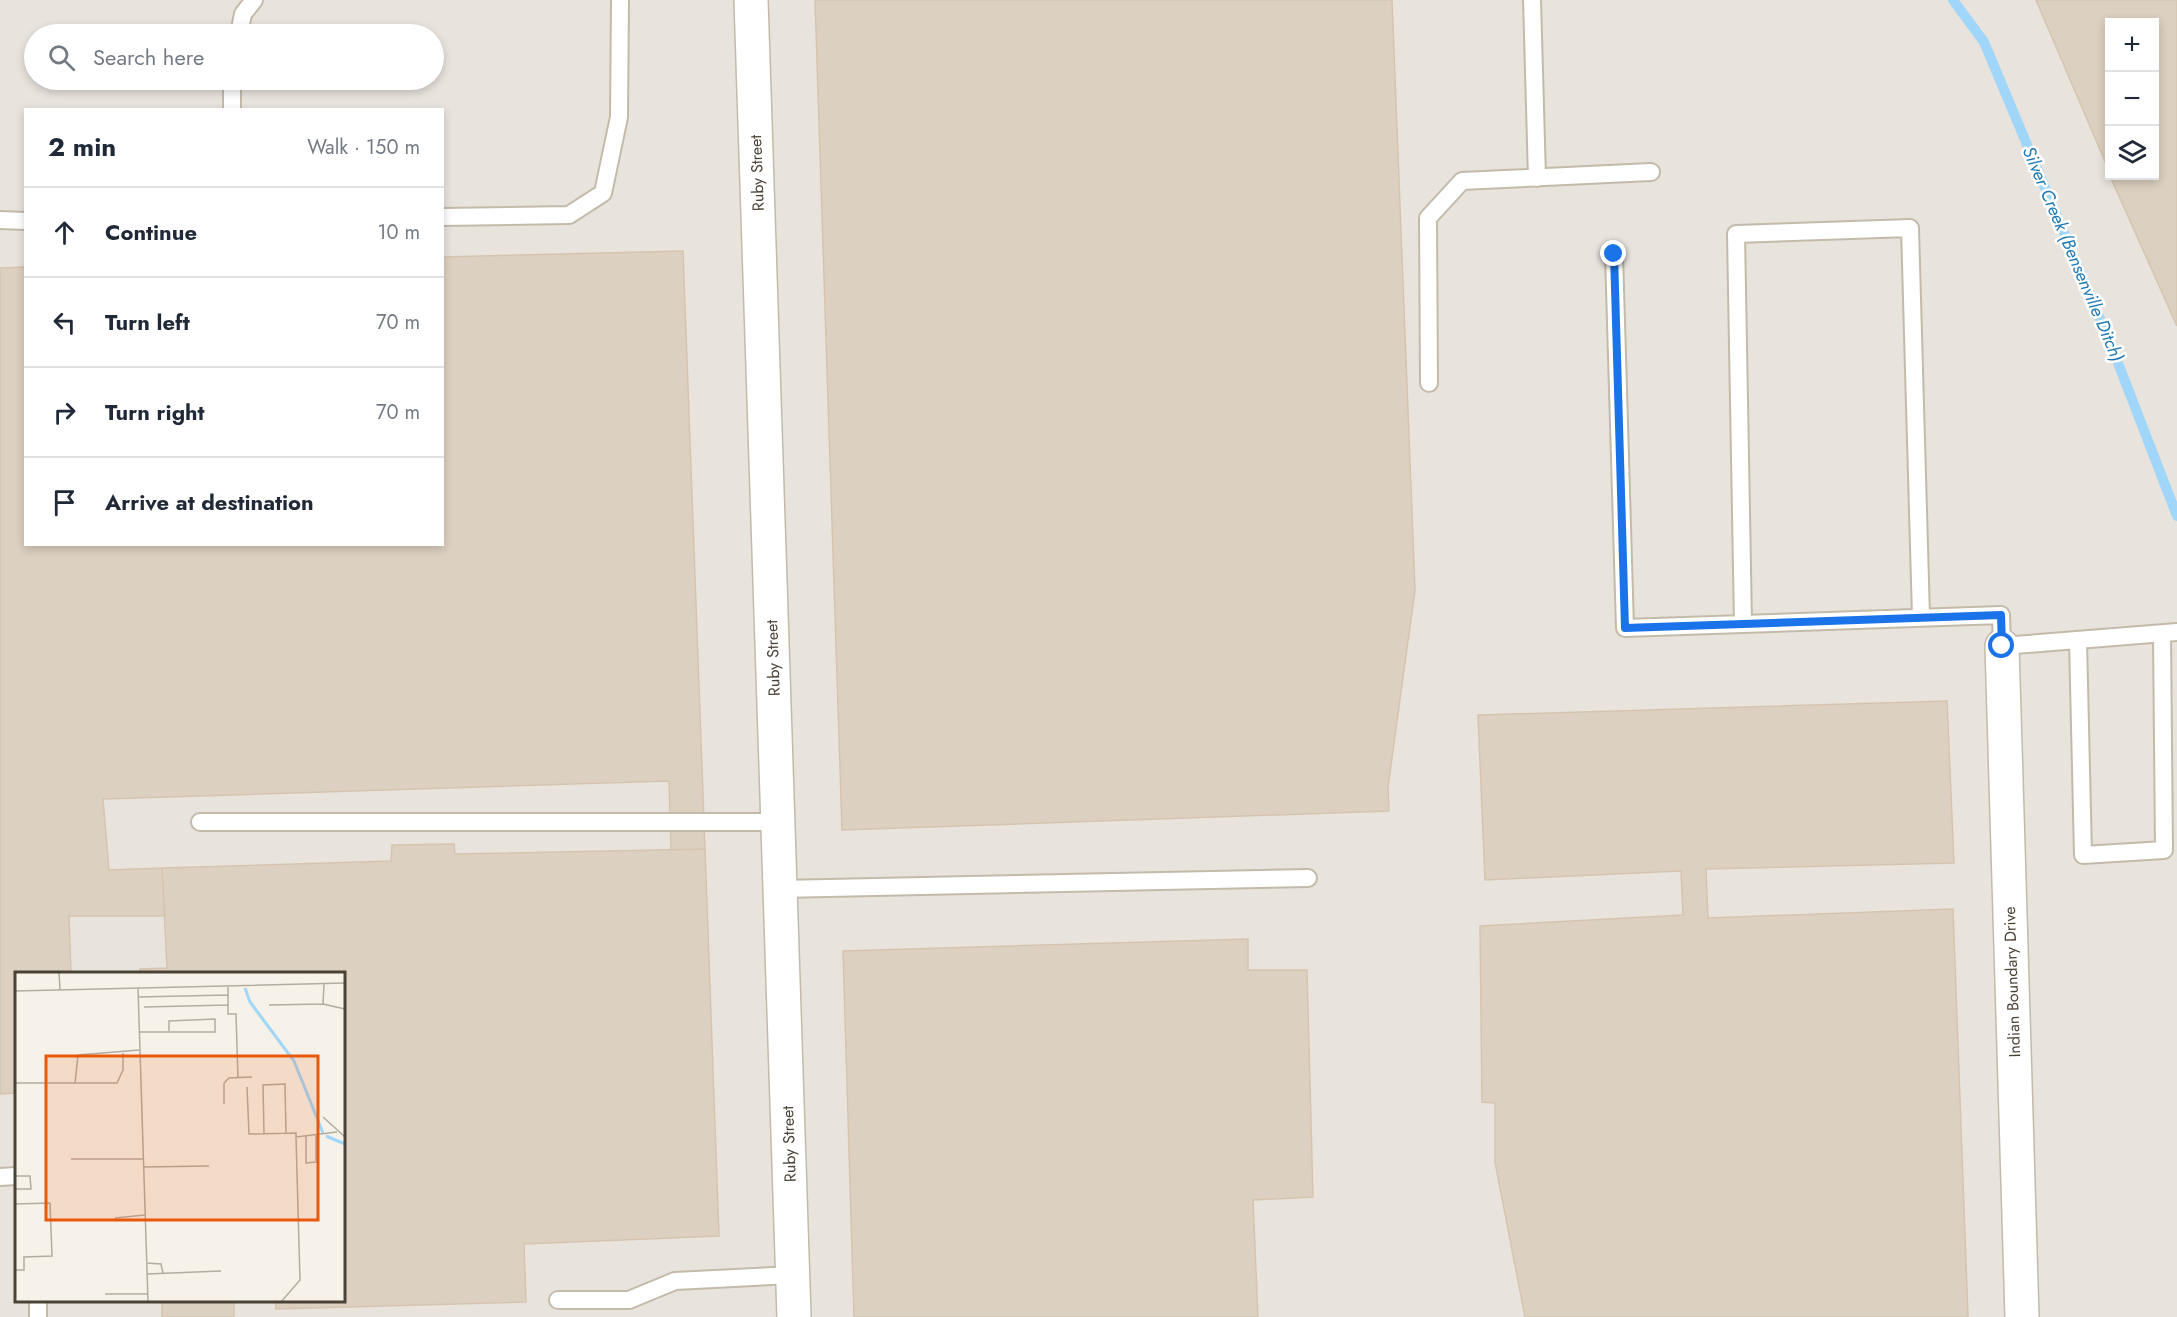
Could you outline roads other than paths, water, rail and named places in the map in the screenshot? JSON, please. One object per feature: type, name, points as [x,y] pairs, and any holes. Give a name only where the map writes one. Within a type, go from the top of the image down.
[{"type":"street","name":"Ruby Street","points":[[751,0],[795,1317]]},
{"type":"street","name":"Indian Boundary Drive","points":[[2002,646],[2022,1317]]},
{"type":"lane","points":[[241,24],[243,14],[254,0]]},
{"type":"lane","points":[[444,217],[569,215],[603,193],[619,117],[620,0]]},
{"type":"lane","points":[[1532,0],[1537,178]]},
{"type":"lane","points":[[232,90],[232,108]]},
{"type":"lane","points":[[1429,382],[1428,218],[1462,181],[1651,172]]},
{"type":"lane","points":[[0,220],[24,221]]},
{"type":"lane","points":[[1743,624],[1736,234],[1748,233],[1910,228],[1921,617]]},
{"type":"lane","points":[[1614,254],[1625,628],[2001,615],[2002,646],[2078,640],[2170,633],[2164,850],[2083,855],[2078,640]]},
{"type":"lane","points":[[200,822],[778,822]]},
{"type":"lane","points":[[780,889],[1308,878]]},
{"type":"lane","points":[[0,1177],[15,1176]]},
{"type":"lane","points":[[558,1300],[629,1300],[675,1281],[793,1275]]},
{"type":"waterway","name":"Silver Creek (Bensenville Ditch)","points":[[1953,0],[1984,42],[2113,350],[2177,516]]}]
